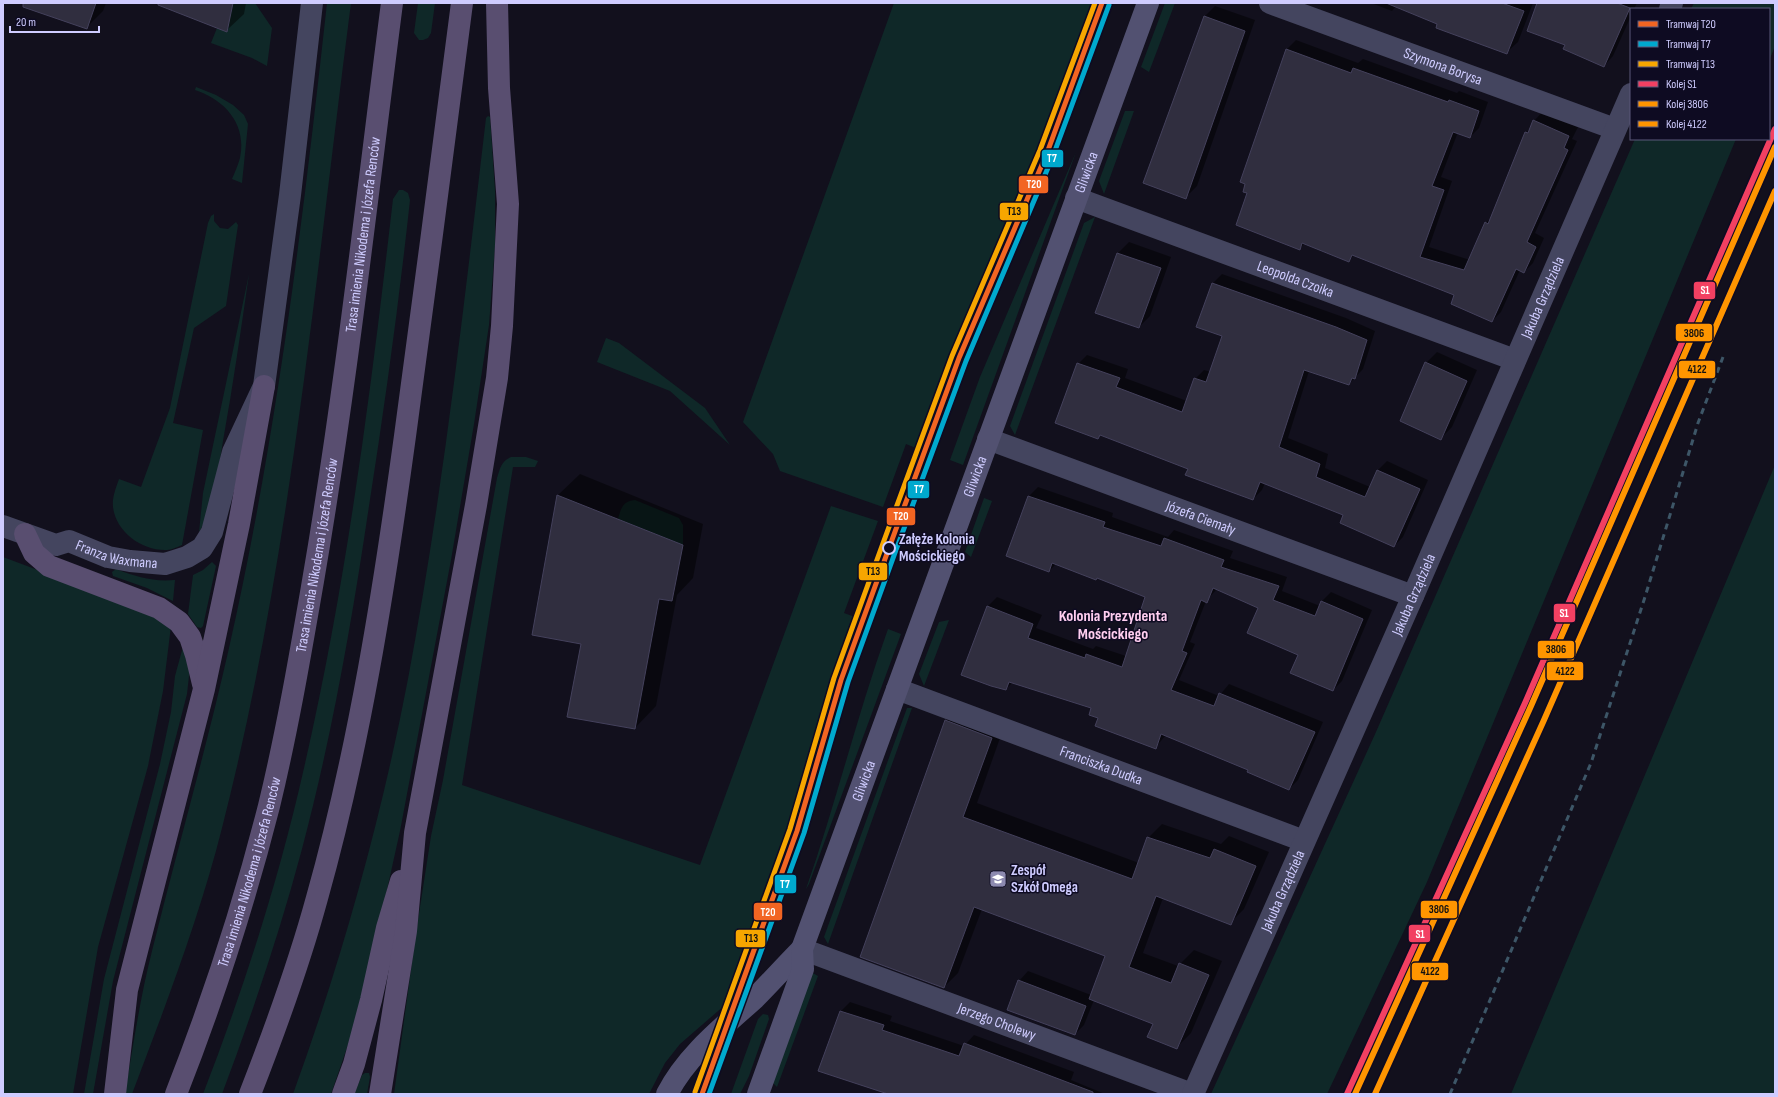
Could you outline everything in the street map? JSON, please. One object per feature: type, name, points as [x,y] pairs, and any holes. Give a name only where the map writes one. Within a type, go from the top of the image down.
[{"type":"main road","name":"Trasa imienia Nikodema i Józefa Renców","points":[[176,1094],[196,1042],[226,955],[257,853],[277,768],[300,654],[332,471],[392,3]]},
{"type":"main road","points":[[250,1094],[293,976],[317,899],[337,820],[364,690],[391,536],[462,3]]},
{"type":"main road","points":[[380,1094],[406,931],[415,838],[476,505],[497,378],[502,326],[508,204],[499,88],[496,3]]},
{"type":"main road","points":[[115,1094],[127,990],[204,689],[240,524],[264,386]]},
{"type":"main road","points":[[25,534],[34,553],[49,566],[160,608],[179,622],[190,637],[204,689]]},
{"type":"main road","points":[[343,1094],[354,1064],[387,928],[415,838]]},
{"type":"street","name":"Franza Waxmana","points":[[3,526],[56,546],[69,541],[108,557],[147,564],[165,564],[187,557],[202,548],[212,532],[217,520],[233,452],[264,386],[290,195],[312,3]]},
{"type":"street","name":"Gliwicka","points":[[758,1094],[803,969],[802,949],[1148,3]]},
{"type":"street","name":"Szymona Borysa","points":[[1270,3],[1615,130]]},
{"type":"street","name":"Jakuba Grządziela","points":[[1192,1094],[1413,596],[1630,96]]},
{"type":"street","name":"Leopolda Czoika","points":[[1076,198],[1515,360]]},
{"type":"street","name":"Józefa Ciemały","points":[[988,439],[1413,596]]},
{"type":"street","name":"Franciszka Dudka","points":[[897,689],[1304,841]]},
{"type":"street","name":"Gliwicka","points":[[667,1094],[676,1077],[700,1048],[756,996],[802,949]]},
{"type":"street","name":"Jerzego Cholewy","points":[[802,949],[1192,1094]]},
{"type":"green space","points":[[233,3],[255,3],[272,28],[267,66],[252,58],[211,43],[217,28],[227,31]]},
{"type":"green space","points":[[327,3],[351,3],[299,418],[284,521],[266,624],[246,726],[222,828],[203,896],[157,1029],[132,1094],[125,1094],[144,986],[229,648],[261,488],[275,408],[298,247]]},
{"type":"green space","points":[[418,3],[435,3],[431,33],[428,38],[423,40],[419,40],[414,33]]},
{"type":"green space","points":[[894,3],[1092,3],[1043,136],[965,319],[916,448],[906,444],[883,507],[780,471],[773,454],[743,422]]},
{"type":"green space","points":[[1165,3],[1175,3],[1149,72],[1141,67]]},
{"type":"green space","points":[[1694,3],[1775,3],[1775,46],[1770,58],[1770,8],[1692,8]]},
{"type":"green space","points":[[196,87],[216,95],[233,105],[244,115],[248,124],[242,183],[232,179],[240,158],[240,134],[237,124],[224,107],[206,94],[195,90]]},
{"type":"green space","points":[[1125,111],[1134,111],[1104,194],[1099,181]]},
{"type":"green space","points":[[488,116],[490,117],[495,191],[495,246],[489,325],[451,560],[400,831],[379,926],[352,1033],[331,1094],[293,1094],[328,992],[359,889],[386,784],[408,679],[432,539],[452,399],[486,118]]},
{"type":"green space","points":[[1635,140],[1736,140],[1427,882],[1327,1094],[1211,1094],[1376,732]]},
{"type":"green space","points":[[1076,152],[963,465],[950,460],[980,377]]},
{"type":"green space","points":[[399,190],[403,190],[408,193],[410,200],[391,353],[356,592],[323,764],[302,849],[284,911],[255,1003],[233,1064],[222,1094],[203,1094],[233,1014],[260,933],[304,768],[333,627],[345,556],[367,414],[393,199]]},
{"type":"green space","points":[[214,214],[214,221],[220,228],[228,229],[236,222],[238,225],[226,306],[194,328],[173,423],[203,430],[182,545],[169,550],[158,549],[148,547],[140,543],[125,532],[115,516],[113,507],[114,496],[119,479],[141,487],[170,408],[208,223],[211,216]]},
{"type":"green space","points":[[1095,217],[1015,435],[1010,426],[1084,223]]},
{"type":"green space","points":[[249,274],[234,378],[212,501],[199,532],[203,493]]},
{"type":"green space","points":[[606,338],[619,343],[705,408],[730,445],[670,391],[597,362]]},
{"type":"green space","points":[[511,457],[526,457],[538,461],[535,467],[513,467],[462,785],[700,865],[831,506],[878,521],[844,613],[855,617],[831,685],[788,831],[725,1005],[680,1044],[665,1063],[649,1094],[394,1094],[431,836],[443,780],[497,478],[503,463]]},
{"type":"green space","points":[[1775,465],[1775,1094],[1511,1094]]},
{"type":"green space","points":[[984,498],[992,501],[971,557],[965,552]]},
{"type":"green space","points":[[635,500],[679,518],[683,525],[683,545],[618,519],[623,506],[628,502]]},
{"type":"green space","points":[[3,557],[155,614],[171,626],[163,691],[148,766],[98,947],[73,1094],[3,1094]]},
{"type":"green space","points":[[212,562],[216,566],[203,626],[201,628],[197,627],[188,614],[193,575],[203,570]]},
{"type":"green space","points":[[116,569],[145,578],[175,580],[173,601],[147,588],[113,576],[112,572]]},
{"type":"green space","points":[[949,620],[924,686],[919,674],[939,622]]},
{"type":"green space","points":[[888,629],[901,634],[806,889],[866,694]]},
{"type":"green space","points":[[184,643],[190,667],[187,694],[113,981],[93,1094],[84,1094],[104,979],[160,764],[171,712],[175,676]]},
{"type":"green space","points":[[907,708],[912,708],[828,944],[824,937]]},
{"type":"green space","points":[[811,972],[818,976],[777,1087],[771,1081]]},
{"type":"green space","points":[[763,1014],[768,1015],[769,1019],[749,1076],[740,1094],[731,1094],[758,1019]]},
{"type":"green space","points":[[369,1073],[370,1077],[367,1094],[354,1094],[362,1075]]},
{"type":"building","points":[[23,3],[96,3],[87,29],[23,7]]},
{"type":"building","points":[[158,3],[233,3],[227,32],[158,5]]},
{"type":"building","points":[[1386,3],[1502,3],[1524,11],[1507,54],[1436,28],[1437,24]]},
{"type":"building","points":[[1537,3],[1617,3],[1630,8],[1604,67],[1563,49],[1565,45],[1527,31]]},
{"type":"building","points":[[1204,16],[1245,31],[1186,199],[1143,183]]},
{"type":"building","points":[[1286,49],[1351,73],[1353,68],[1448,102],[1449,100],[1479,111],[1470,138],[1453,132],[1432,186],[1444,190],[1420,257],[1464,270],[1485,222],[1488,224],[1525,132],[1528,133],[1533,120],[1569,136],[1564,148],[1568,150],[1527,242],[1536,247],[1524,273],[1516,269],[1492,322],[1451,304],[1454,295],[1352,255],[1349,262],[1302,243],[1300,250],[1236,225],[1247,193],[1243,192],[1245,184],[1240,182]]},
{"type":"building","points":[[1117,253],[1161,268],[1139,328],[1095,313]]},
{"type":"building","points":[[1212,283],[1336,327],[1367,340],[1355,379],[1352,378],[1349,385],[1304,370],[1279,447],[1320,464],[1316,477],[1365,497],[1377,470],[1420,489],[1394,547],[1340,523],[1343,515],[1260,482],[1253,500],[1185,475],[1188,469],[1100,435],[1098,439],[1055,423],[1077,363],[1120,378],[1116,387],[1182,412],[1194,378],[1206,382],[1222,336],[1196,327]]},
{"type":"building","points":[[1425,362],[1467,381],[1441,440],[1400,421]]},
{"type":"building","points":[[557,495],[683,545],[672,601],[659,599],[635,729],[567,717],[581,644],[532,635]]},
{"type":"building","points":[[1028,496],[1105,522],[1103,527],[1161,546],[1164,538],[1224,560],[1221,567],[1279,586],[1273,600],[1315,616],[1321,601],[1363,619],[1333,691],[1290,673],[1298,655],[1247,633],[1258,608],[1213,588],[1207,603],[1201,600],[1182,651],[1187,653],[1171,690],[1214,706],[1219,693],[1315,732],[1289,790],[1247,772],[1248,770],[1161,734],[1156,749],[1095,726],[1098,718],[1089,715],[1091,708],[1009,682],[1006,690],[961,675],[987,606],[1033,624],[1028,638],[1085,658],[1086,654],[1122,667],[1145,597],[1097,578],[1096,580],[1052,563],[1049,572],[1006,556]]},
{"type":"building","points":[[945,720],[992,738],[963,817],[1132,879],[1147,837],[1210,858],[1214,849],[1256,866],[1231,925],[1156,896],[1129,967],[1171,983],[1179,963],[1209,975],[1177,1049],[1147,1037],[1153,1024],[1089,999],[1105,956],[974,907],[944,988],[860,957]]},
{"type":"building","points":[[1018,980],[1086,1006],[1075,1035],[1007,1010]]},
{"type":"building","points":[[840,1011],[884,1025],[882,1030],[959,1056],[964,1043],[1093,1092],[1093,1094],[888,1094],[818,1071]]},
{"type":"railway","points":[[1450,1094],[1591,763],[1645,597],[1698,423],[1723,357]]},
{"type":"tram line","name":"T13","points":[[695,1092],[790,829],[834,678],[882,546],[952,356],[1040,150],[1095,3]]},
{"type":"tram line","name":"T20","points":[[702,1094],[797,831],[841,680],[889,548],[959,358],[1047,153],[1102,3]]},
{"type":"tram line","name":"T7","points":[[709,1094],[804,833],[848,682],[896,550],[966,361],[1053,156],[1109,5]]},
{"type":"rail line","name":"S1","points":[[1347,1094],[1525,703],[1775,129]]},
{"type":"rail line","name":"3806","points":[[1355,1094],[1531,706],[1775,147]]},
{"type":"rail line","name":"4122","points":[[1375,1094],[1544,720],[1775,191]]},
{"type":"place","name":"Załęże Kolonia Mościckiego","points":[[889,548]]},
{"type":"place","name":"Zespół Szkół Omega","points":[[998,879]]},
{"type":"district","name":"Kolonia Prezydenta Mościckiego","points":[[1113,624]]}]
